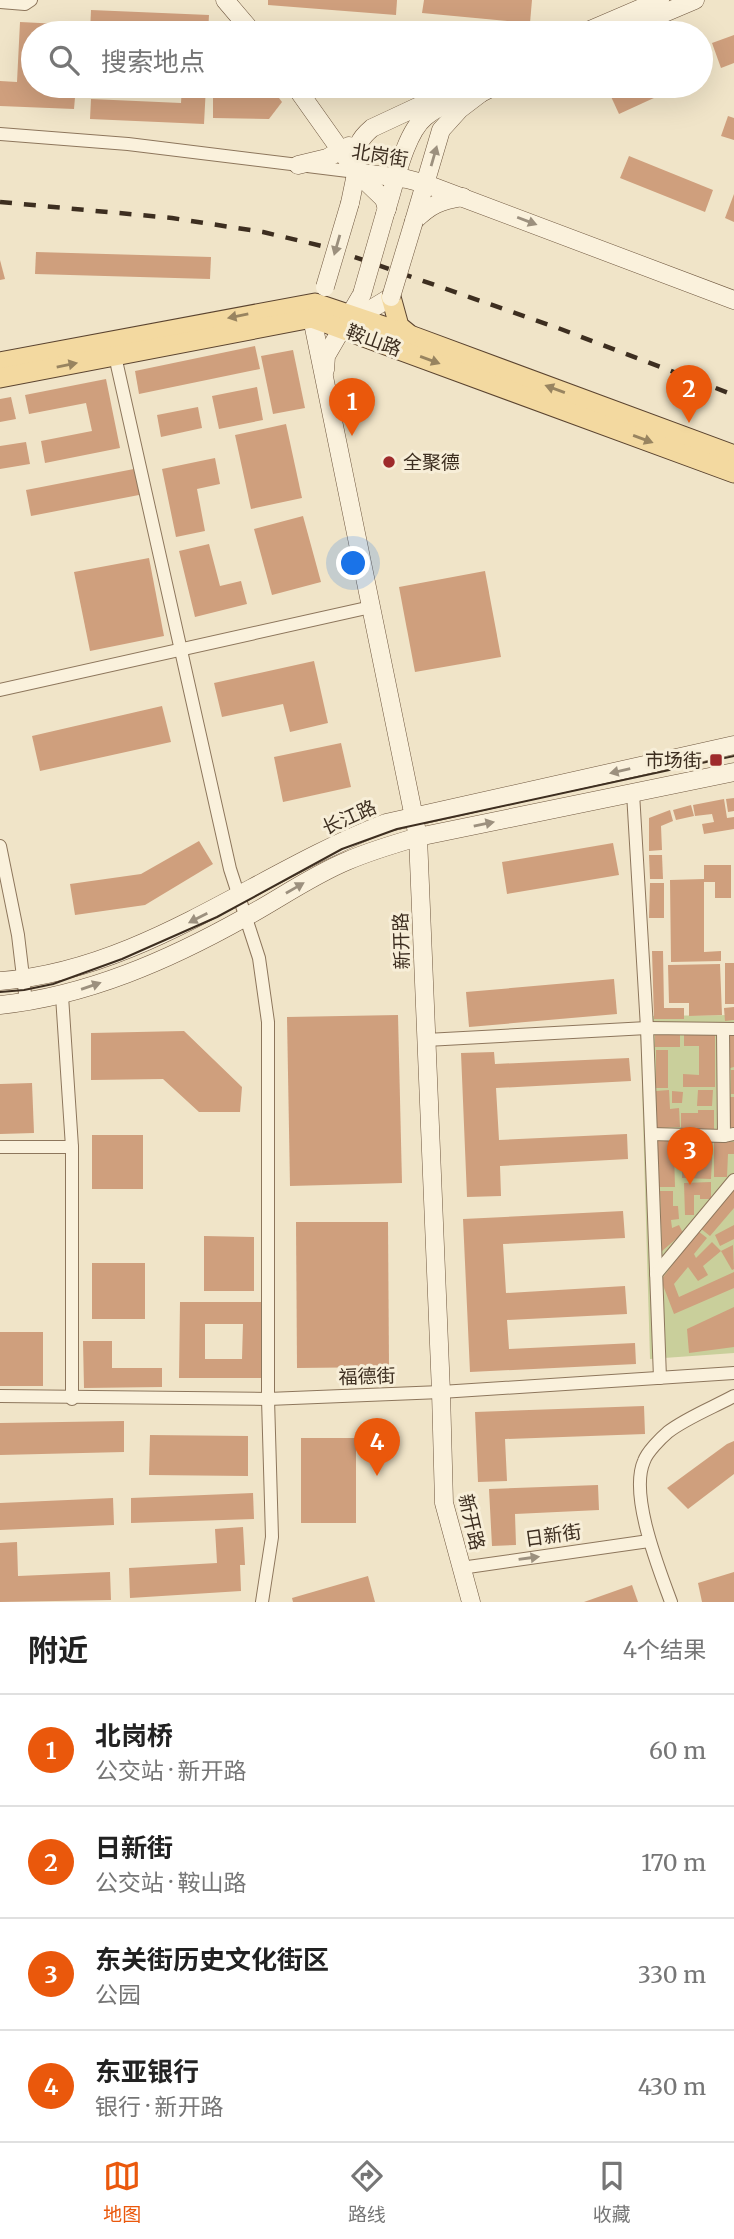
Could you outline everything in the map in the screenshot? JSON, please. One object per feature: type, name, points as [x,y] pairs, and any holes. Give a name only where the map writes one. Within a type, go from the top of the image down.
[{"type":"main road","points":[[225,0],[243,21]]},
{"type":"main road","points":[[611,21],[660,0]]},
{"type":"main road","points":[[645,21],[695,0]]},
{"type":"main road","points":[[303,98],[356,172],[384,199],[386,212]]},
{"type":"main road","points":[[324,377],[326,356],[362,294],[410,139],[426,115],[463,98]]},
{"type":"main road","points":[[347,321],[391,297],[442,130],[449,119],[476,98]]},
{"type":"main road","points":[[298,165],[327,158],[372,128],[430,99]]},
{"type":"main road","points":[[410,139],[412,119],[430,99]]},
{"type":"main road","points":[[0,362],[317,302],[349,203],[360,138]]},
{"type":"main road","name":"北岗街","points":[[356,172],[395,183],[426,184],[734,300]]},
{"type":"main road","points":[[395,183],[410,208],[414,221]]},
{"type":"main road","points":[[414,221],[428,207],[444,200],[463,197]]},
{"type":"main road","name":"鞍山路","points":[[391,297],[399,326],[410,335],[734,456]]},
{"type":"main road","name":"鞍山路","points":[[0,378],[115,356],[317,302],[347,321],[734,472]]},
{"type":"main road","name":"新开路","points":[[317,302],[324,377],[418,838],[442,1392],[444,1503],[471,1602]]},
{"type":"main road","points":[[347,321],[410,335]]},
{"type":"main road","name":"长江路","points":[[0,981],[61,972],[123,950],[193,921],[352,837],[386,823],[734,745]]},
{"type":"main road","name":"长江路","points":[[0,1005],[62,996],[92,987],[163,958],[245,918],[299,885],[346,861],[418,838],[734,772]]},
{"type":"street","points":[[0,2],[25,4],[31,0]]},
{"type":"street","name":"北岗街","points":[[0,134],[128,144],[356,172]]},
{"type":"street","points":[[115,356],[238,897],[259,958],[268,1022],[268,1399],[272,1538],[262,1602]]},
{"type":"street","points":[[0,690],[371,607]]},
{"type":"street","points":[[633,793],[648,1028],[660,1378]]},
{"type":"street","points":[[0,846],[18,935],[26,1002]]},
{"type":"street","points":[[62,996],[72,1147],[72,1399]]},
{"type":"street","points":[[426,1040],[648,1028],[729,1029],[729,1135],[651,1134]]},
{"type":"street","points":[[0,1147],[72,1147]]},
{"type":"street","points":[[656,1274],[734,1180]]},
{"type":"street","name":"福德街","points":[[0,1396],[72,1399],[268,1399],[442,1392],[734,1373]]},
{"type":"street","points":[[671,1602],[649,1541],[640,1478],[644,1460],[668,1433],[734,1396]]},
{"type":"street","name":"日新街","points":[[461,1568],[649,1541]]},
{"type":"green space","points":[[734,1015],[734,1353],[650,1359],[640,1016]]},
{"type":"building","points":[[268,0],[397,0],[396,15],[268,5]]},
{"type":"building","points":[[424,0],[532,0],[530,21],[422,13]]},
{"type":"building","points":[[91,10],[209,15],[209,21],[91,21]]},
{"type":"building","points":[[21,22],[21,98],[75,98],[74,109],[0,106],[0,81],[17,82]]},
{"type":"building","points":[[734,35],[734,63],[721,68],[713,43]]},
{"type":"building","points":[[181,98],[205,98],[204,124],[90,119],[91,99],[181,103]]},
{"type":"building","points":[[213,98],[279,98],[282,102],[269,119],[213,118]]},
{"type":"building","points":[[612,98],[654,98],[619,114]]},
{"type":"building","points":[[728,116],[734,118],[734,140],[721,136]]},
{"type":"building","points":[[629,156],[713,190],[705,212],[620,178]]},
{"type":"building","points":[[734,194],[734,222],[725,218]]},
{"type":"building","points":[[36,252],[211,257],[210,279],[35,274]]},
{"type":"building","points":[[0,260],[5,279],[0,280]]},
{"type":"building","points":[[255,346],[260,369],[139,394],[135,371]]},
{"type":"building","points":[[293,350],[305,408],[273,414],[261,356]]},
{"type":"building","points":[[106,379],[120,448],[45,463],[41,441],[92,431],[86,403],[29,414],[25,395]]},
{"type":"building","points":[[257,387],[263,420],[219,429],[212,396]]},
{"type":"building","points":[[11,397],[16,419],[0,422],[0,399]]},
{"type":"building","points":[[198,407],[202,428],[161,437],[157,415]]},
{"type":"building","points":[[286,424],[302,498],[251,509],[235,435]]},
{"type":"building","points":[[26,442],[30,464],[0,469],[0,446]]},
{"type":"building","points":[[215,458],[220,484],[197,489],[205,531],[176,537],[162,469]]},
{"type":"building","points":[[139,468],[144,494],[31,516],[26,490]]},
{"type":"building","points":[[303,516],[321,582],[272,595],[254,529]]},
{"type":"building","points":[[209,544],[220,586],[241,581],[247,604],[195,617],[179,551]]},
{"type":"building","points":[[149,558],[164,636],[90,651],[74,572]]},
{"type":"building","points":[[485,571],[501,657],[415,672],[399,587]]},
{"type":"building","points":[[314,661],[328,723],[290,732],[283,704],[222,717],[214,683]]},
{"type":"building","points":[[162,706],[171,742],[40,771],[32,736]]},
{"type":"building","points":[[341,743],[351,787],[283,802],[274,757]]},
{"type":"building","points":[[734,798],[734,811],[728,812],[726,799]]},
{"type":"building","points":[[724,799],[727,818],[734,817],[734,829],[704,834],[702,824],[714,822],[712,814],[695,816],[693,805]]},
{"type":"building","points":[[691,805],[694,816],[676,820],[673,810]]},
{"type":"building","points":[[670,810],[673,821],[661,826],[662,850],[649,851],[649,818]]},
{"type":"building","points":[[199,841],[213,864],[145,905],[75,915],[70,884],[141,874]]},
{"type":"building","points":[[613,843],[619,875],[507,894],[502,862]]},
{"type":"building","points":[[649,855],[662,855],[663,879],[650,879]]},
{"type":"building","points":[[704,865],[731,865],[731,898],[715,898],[715,882],[704,882],[704,952],[721,951],[721,961],[671,962],[670,880],[704,879]]},
{"type":"building","points":[[650,883],[664,883],[664,918],[649,918]]},
{"type":"building","points":[[652,951],[663,951],[664,1008],[684,1008],[684,1019],[654,1019]]},
{"type":"building","points":[[725,963],[734,963],[734,1004],[725,1004]]},
{"type":"building","points":[[720,964],[722,1015],[689,1016],[689,1003],[669,1003],[668,965]]},
{"type":"building","points":[[614,979],[617,1014],[469,1027],[466,992]]},
{"type":"building","points":[[734,1007],[734,1020],[725,1021],[724,1008]]},
{"type":"building","points":[[398,1015],[402,1183],[290,1186],[287,1017]]},
{"type":"building","points":[[184,1031],[242,1087],[240,1112],[199,1112],[163,1079],[91,1080],[91,1033]]},
{"type":"building","points":[[655,1032],[680,1032],[680,1047],[655,1047]]},
{"type":"building","points":[[684,1032],[715,1033],[715,1087],[683,1087],[683,1074],[699,1075],[699,1046],[684,1046]]},
{"type":"building","points":[[728,1033],[734,1033],[734,1067],[730,1068]]},
{"type":"building","points":[[656,1050],[668,1050],[668,1088],[656,1088]]},
{"type":"building","points":[[494,1052],[495,1064],[629,1058],[631,1081],[496,1088],[499,1140],[627,1134],[628,1159],[500,1166],[501,1196],[467,1197],[461,1053]]},
{"type":"building","points":[[731,1070],[734,1070],[734,1094],[731,1094]]},
{"type":"building","points":[[32,1083],[34,1133],[0,1134],[0,1084]]},
{"type":"building","points":[[669,1090],[670,1109],[679,1108],[680,1127],[657,1128],[656,1091]]},
{"type":"building","points":[[698,1090],[713,1090],[712,1106],[697,1106]]},
{"type":"building","points":[[672,1091],[683,1092],[682,1103],[672,1103]]},
{"type":"building","points":[[729,1097],[734,1097],[734,1128],[729,1126]]},
{"type":"building","points":[[698,1110],[714,1110],[714,1129],[681,1129],[681,1113],[698,1113]]},
{"type":"building","points":[[92,1135],[143,1135],[143,1189],[92,1189]]},
{"type":"building","points":[[679,1139],[679,1152],[674,1152],[675,1187],[659,1187],[657,1140]]},
{"type":"building","points":[[683,1140],[713,1141],[711,1179],[682,1178]],"holes":[[[692,1153],[701,1153],[700,1170],[691,1171]]]},
{"type":"building","points":[[714,1142],[734,1142],[734,1154],[728,1154],[727,1177],[714,1177]]},
{"type":"building","points":[[711,1182],[711,1199],[700,1199],[700,1195],[694,1195],[694,1215],[685,1215],[684,1183]]},
{"type":"building","points":[[734,1188],[734,1208],[710,1236],[700,1228]]},
{"type":"building","points":[[660,1191],[673,1191],[673,1206],[678,1206],[679,1219],[671,1220],[672,1228],[679,1225],[683,1233],[662,1251]]},
{"type":"building","points":[[623,1211],[625,1238],[503,1244],[506,1293],[625,1286],[627,1314],[507,1320],[509,1349],[635,1343],[636,1364],[470,1372],[463,1219]]},
{"type":"building","points":[[296,1222],[388,1222],[389,1367],[297,1368]]},
{"type":"building","points":[[734,1225],[734,1239],[720,1246],[715,1235]]},
{"type":"building","points":[[698,1231],[707,1238],[694,1254],[696,1258],[712,1242],[721,1251],[703,1266],[708,1275],[698,1281],[688,1267],[674,1284],[679,1297],[734,1272],[734,1288],[674,1314],[661,1280]]},
{"type":"building","points":[[204,1236],[254,1237],[254,1291],[204,1291]]},
{"type":"building","points":[[733,1245],[734,1269],[732,1270],[721,1251]]},
{"type":"building","points":[[92,1263],[145,1263],[145,1319],[92,1319]]},
{"type":"building","points":[[180,1302],[261,1302],[261,1378],[179,1378]],"holes":[[[205,1324],[243,1324],[242,1359],[205,1359]]]},
{"type":"building","points":[[734,1307],[734,1347],[689,1353],[687,1329]]},
{"type":"building","points":[[0,1332],[43,1332],[43,1386],[0,1386]]},
{"type":"building","points":[[83,1341],[112,1341],[112,1368],[162,1368],[162,1387],[84,1388]]},
{"type":"building","points":[[644,1406],[645,1434],[505,1439],[507,1481],[478,1482],[475,1412]]},
{"type":"building","points":[[124,1421],[124,1452],[0,1455],[0,1423]]},
{"type":"building","points":[[150,1435],[248,1436],[248,1476],[149,1475]]},
{"type":"building","points":[[301,1438],[356,1438],[356,1523],[301,1523]]},
{"type":"building","points":[[734,1441],[734,1474],[688,1509],[667,1488]]},
{"type":"building","points":[[598,1485],[599,1510],[515,1514],[516,1545],[492,1546],[489,1489]]},
{"type":"building","points":[[253,1493],[254,1519],[131,1523],[131,1498]]},
{"type":"building","points":[[113,1498],[114,1525],[0,1530],[0,1503]]},
{"type":"building","points":[[243,1527],[245,1565],[240,1565],[241,1591],[130,1598],[129,1568],[217,1563],[215,1529]]},
{"type":"building","points":[[17,1542],[18,1576],[110,1572],[111,1600],[0,1602],[0,1543]]},
{"type":"building","points":[[734,1572],[734,1602],[702,1602],[698,1583]]},
{"type":"building","points":[[368,1576],[375,1602],[293,1602],[292,1598]]},
{"type":"building","points":[[632,1585],[638,1602],[584,1602]]},
{"type":"tram line","points":[[0,992],[53,984],[122,959],[217,917],[342,849],[397,829],[734,756]]},
{"type":"railway","points":[[0,202],[172,218],[263,232],[326,247],[558,328],[734,395]]},
{"type":"place","name":"日新街","points":[[689,423]]},
{"type":"place","name":"北岗桥","points":[[352,436]]},
{"type":"place","name":"全聚德","points":[[389,462]]},
{"type":"place","name":"市场街","points":[[716,760]]},
{"type":"place","name":"东关街历史文化街区","points":[[690,1185]]},
{"type":"place","name":"东亚银行","points":[[377,1476]]}]
